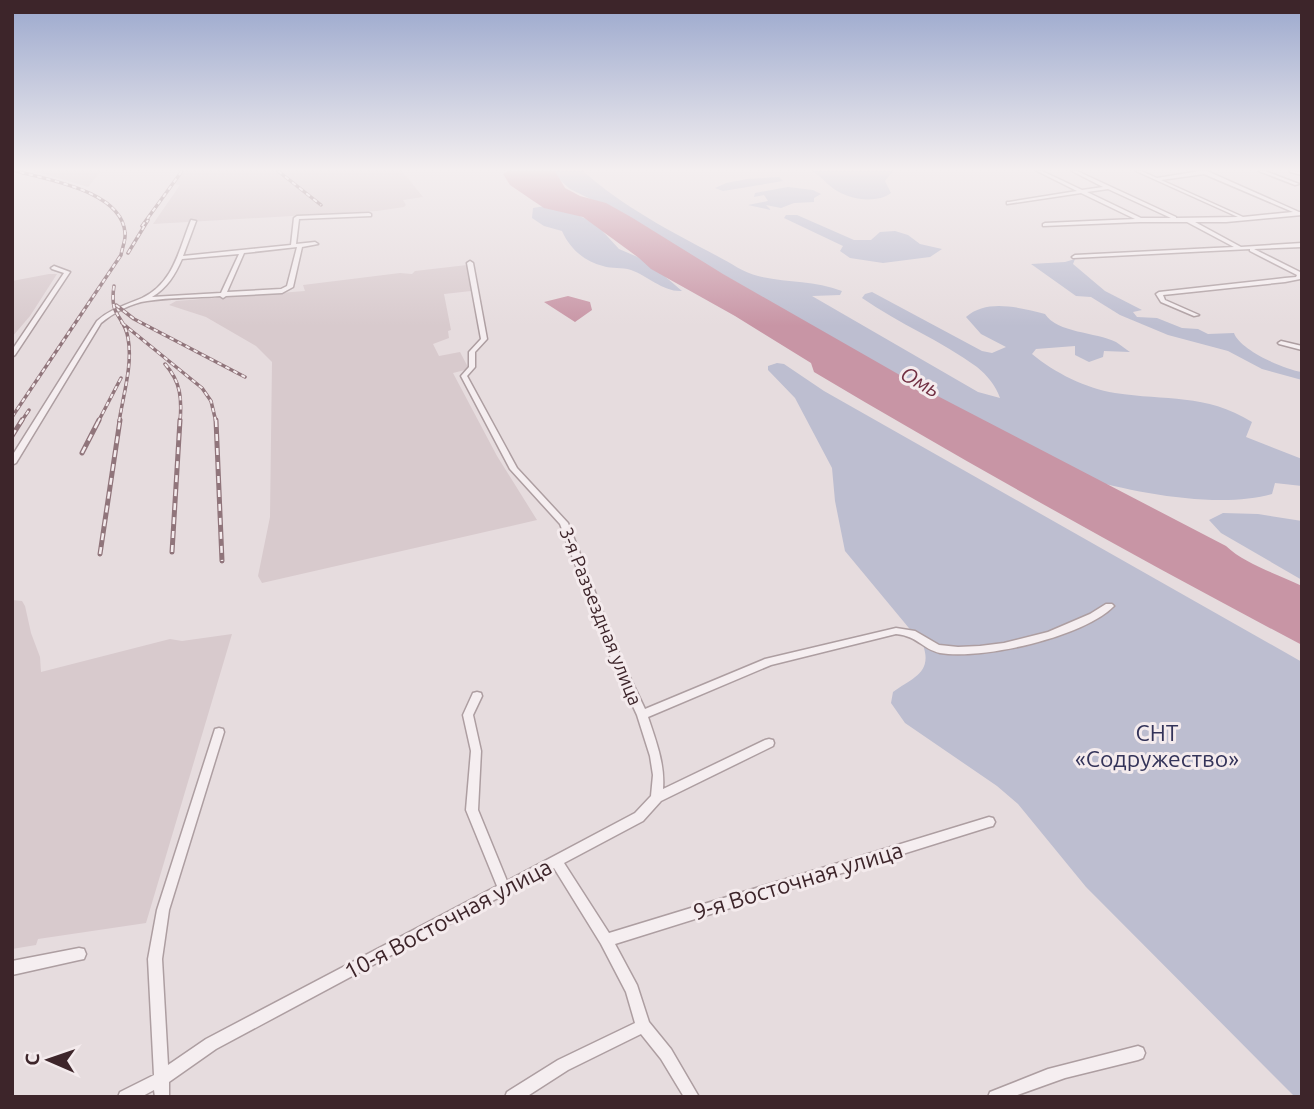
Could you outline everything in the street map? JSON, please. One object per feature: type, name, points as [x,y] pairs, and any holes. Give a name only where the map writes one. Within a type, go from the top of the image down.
[{"type":"street","points":[[12,463],[99,322],[114,310],[145,299],[167,283],[180,258],[192,223]]},
{"type":"street","points":[[293,247],[296,223]]},
{"type":"street","points":[[1045,225],[1088,223]]},
{"type":"street","points":[[1194,223],[1300,274]]},
{"type":"street","points":[[180,258],[315,244]]},
{"type":"street","points":[[1074,257],[1302,245]]},
{"type":"street","points":[[145,299],[282,291],[290,288],[300,246]]},
{"type":"street","points":[[223,296],[242,252]]},
{"type":"street","name":"3-я Разъездная улица","points":[[470,263],[484,339],[472,352],[472,367],[464,376],[514,469],[564,523],[617,661],[642,716],[659,775],[657,798]]},
{"type":"street","points":[[12,355],[67,272],[54,268]]},
{"type":"street","points":[[1196,315],[1163,301],[1159,294],[1285,280],[1300,274]]},
{"type":"street","points":[[1281,343],[1302,348]]},
{"type":"street","points":[[642,716],[714,684],[799,654],[896,631],[910,631],[937,649],[994,648],[1059,634],[1098,615],[1109,606]]},
{"type":"street","points":[[477,696],[468,715],[476,751],[472,810],[504,888]]},
{"type":"street","points":[[162,1097],[159,1080],[155,959],[163,910],[219,732]]},
{"type":"street","name":"10-я Восточная улица","points":[[125,1097],[159,1080],[211,1044],[639,817],[657,798],[769,743]]},
{"type":"street","name":"9-я Восточная улица","points":[[607,940],[989,822]]},
{"type":"street","points":[[557,862],[607,940],[632,990],[643,1026],[666,1054],[692,1097]]},
{"type":"street","points":[[12,968],[79,954]]},
{"type":"street","points":[[512,1097],[563,1065],[643,1026]]},
{"type":"street","points":[[995,1097],[1027,1081],[1059,1071],[1138,1053]]},
{"type":"shaded area","points":[[591,223],[640,223],[723,274],[926,390],[1226,546],[1252,563],[1302,586],[1302,645],[1056,511],[814,372],[811,363],[651,269]]},
{"type":"shaded area","points":[[467,265],[471,291],[444,294],[451,330],[448,331],[449,338],[433,344],[439,356],[460,352],[469,369],[453,373],[497,456],[537,520],[262,583],[258,576],[270,517],[272,362],[256,346],[206,317],[169,305],[176,301],[305,291],[303,285],[400,273],[412,274],[415,271]]},
{"type":"shaded area","points":[[57,274],[30,316],[12,337],[12,281]]},
{"type":"shaded area","points":[[568,296],[590,302],[592,310],[575,322],[544,302]]},
{"type":"shaded area","points":[[12,600],[22,601],[25,606],[40,657],[41,672],[170,639],[182,641],[232,634],[146,923],[38,939],[36,945],[12,949]]},
{"type":"green space","points":[[539,223],[594,223],[619,249],[647,261],[682,291],[662,286],[631,270],[596,264],[578,253],[562,231]]},
{"type":"green space","points":[[634,223],[657,223],[748,273],[842,291],[840,295],[812,296],[978,392],[1000,398],[991,381],[977,367],[862,298],[872,292],[982,351],[992,353],[1006,347],[981,334],[966,317],[974,311],[994,306],[1015,307],[1045,314],[1067,329],[1116,342],[1130,352],[1104,351],[1103,357],[1089,362],[1075,355],[1075,346],[1036,349],[1032,354],[1060,373],[1093,387],[1115,393],[1201,402],[1235,413],[1252,422],[1246,437],[1302,459],[1302,486],[1275,483],[1272,494],[1251,498],[1228,500],[1178,497],[1127,489],[1083,478],[1033,456]]},
{"type":"green space","points":[[794,223],[815,223],[854,240],[871,240],[880,232],[895,231],[908,235],[920,244],[942,249],[930,257],[883,263],[850,258],[840,251],[843,246]]},
{"type":"green space","points":[[1075,259],[1073,264],[1105,291],[1142,310],[1133,312],[1137,317],[1157,318],[1208,334],[1234,333],[1244,346],[1263,358],[1302,372],[1302,380],[1262,369],[1228,351],[1168,335],[1120,315],[1091,297],[1076,296],[1031,264]]},
{"type":"green space","name":"СНТ «Содружество»","points":[[784,364],[824,391],[1302,662],[1302,1097],[1295,1097],[1086,887],[1018,804],[997,786],[905,723],[891,703],[893,692],[919,674],[923,668],[923,645],[845,551],[835,501],[832,468],[795,398],[768,370],[768,366]]},
{"type":"green space","points":[[1223,513],[1258,514],[1302,521],[1302,580],[1221,533],[1209,520]]},
{"type":"railway","points":[[12,417],[121,255],[125,236],[122,223]]},
{"type":"railway","points":[[142,226],[144,223]]},
{"type":"railway","points":[[128,253],[146,223]]},
{"type":"railway","points":[[114,286],[115,310],[123,324]]},
{"type":"railway","points":[[116,305],[134,319],[245,377]]},
{"type":"railway","points":[[119,422],[129,348],[123,324]]},
{"type":"railway","points":[[123,324],[202,388],[211,401],[216,422]]},
{"type":"railway","points":[[165,364],[179,391],[180,422]]},
{"type":"railway","points":[[98,422],[121,378]]},
{"type":"railway","points":[[21,422],[29,410]]},
{"type":"railway","points":[[12,436],[22,420]]},
{"type":"railway","points":[[82,453],[99,420]]},
{"type":"railway","points":[[100,554],[120,420]]},
{"type":"railway","points":[[172,552],[180,420]]},
{"type":"railway","points":[[216,420],[222,561]]},
{"type":"water label","name":"Омь","points":[[920,382]]}]
